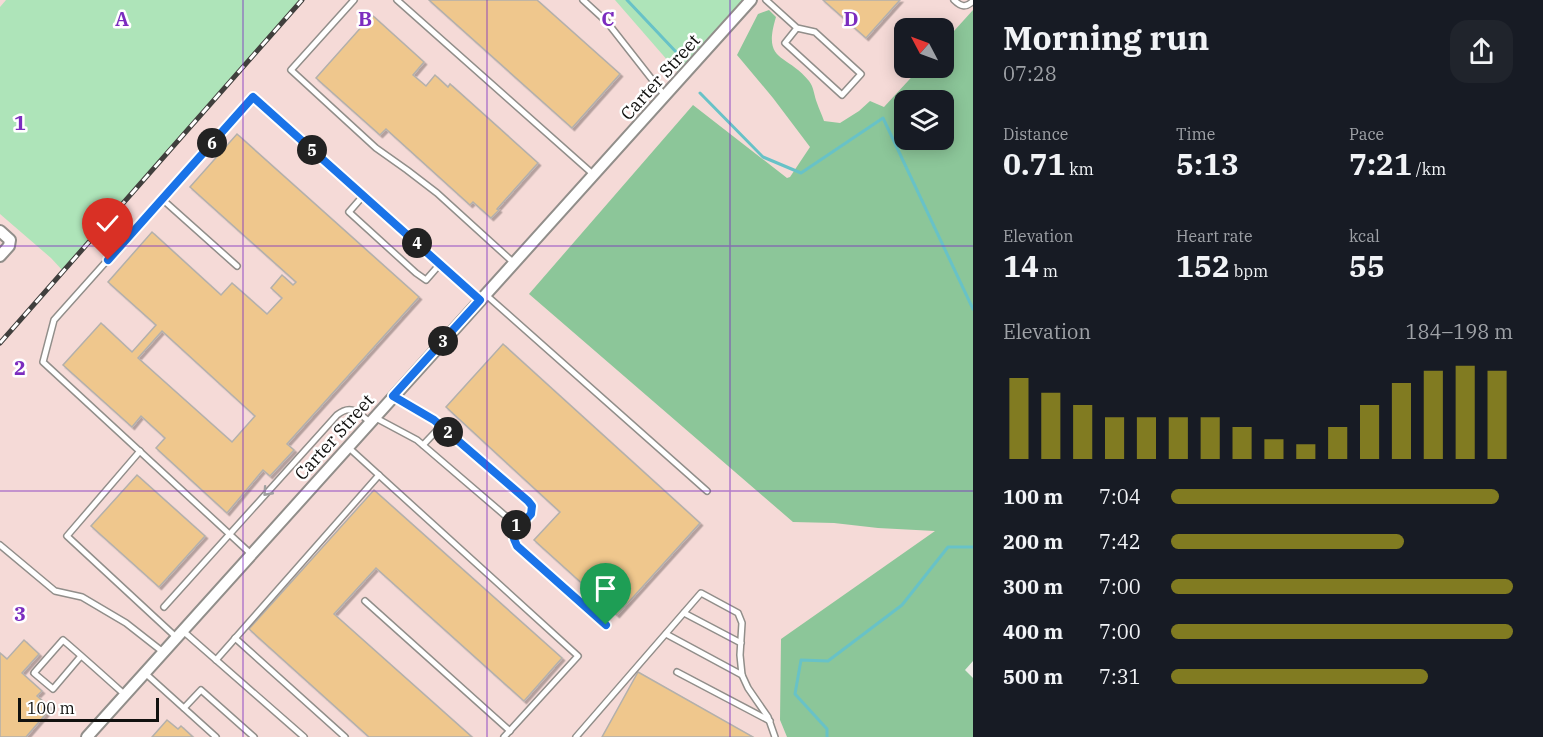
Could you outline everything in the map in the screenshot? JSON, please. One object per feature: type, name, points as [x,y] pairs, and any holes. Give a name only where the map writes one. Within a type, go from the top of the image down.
[{"type":"street","name":"Carter Street","points":[[87,737],[751,0]]},
{"type":"street","points":[[0,231],[10,240],[9,246],[0,256]]},
{"type":"lane","points":[[354,0],[291,70],[376,148],[437,193],[514,263]]},
{"type":"lane","points":[[397,0],[594,175]]},
{"type":"lane","points":[[583,0],[608,22],[665,96]]},
{"type":"lane","points":[[766,0],[797,28],[815,32],[861,74],[842,95],[785,43],[797,28]]},
{"type":"lane","points":[[954,0],[965,6],[973,1]]},
{"type":"lane","points":[[251,554],[44,362],[54,320],[253,97],[440,264],[483,297],[707,491]]},
{"type":"lane","points":[[363,196],[349,212],[416,273],[426,280],[440,264]]},
{"type":"lane","points":[[162,199],[237,266]]},
{"type":"lane","points":[[164,607],[336,415],[344,410],[350,409],[417,440],[509,520],[521,525],[531,514],[532,506],[528,501],[434,420],[393,396]]},
{"type":"lane","points":[[423,445],[441,426]]},
{"type":"lane","points":[[348,447],[578,656],[504,737]]},
{"type":"lane","points":[[140,451],[67,536],[179,634],[216,660],[304,737]]},
{"type":"lane","points":[[216,660],[379,475]]},
{"type":"lane","points":[[517,524],[514,539],[517,546],[606,625]]},
{"type":"lane","points":[[0,545],[55,591],[82,597],[126,623],[163,652]]},
{"type":"lane","points":[[576,737],[701,593],[738,613],[742,623],[742,675],[770,721],[775,737]]},
{"type":"lane","points":[[365,601],[510,731]]},
{"type":"lane","points":[[684,613],[741,643]]},
{"type":"lane","points":[[666,634],[742,675]]},
{"type":"lane","points":[[235,638],[345,737]]},
{"type":"lane","points":[[81,656],[52,689],[34,673],[63,640],[124,694]]},
{"type":"lane","points":[[144,672],[216,737]]},
{"type":"lane","points":[[677,672],[770,721]]},
{"type":"lane","points":[[184,708],[201,690],[254,737]]},
{"type":"shaded area","points":[[0,0],[973,0],[973,507],[780,720],[787,737],[0,737]]},
{"type":"green space","points":[[6,0],[302,0],[63,271],[0,214],[0,7]]},
{"type":"green space","points":[[615,0],[751,0],[682,77]]},
{"type":"green space","points":[[769,10],[776,17],[772,32],[774,50],[809,81],[824,121],[840,123],[870,101],[884,107],[894,96],[894,150],[954,150],[954,90],[900,90],[911,78],[954,78],[954,31],[973,10],[973,661],[965,670],[973,678],[973,737],[787,737],[780,720],[781,639],[935,531],[793,522],[529,294],[693,105],[787,178],[790,177],[810,147],[737,55],[758,14]]},
{"type":"building","points":[[429,0],[537,0],[620,74],[572,128]]},
{"type":"building","points":[[823,0],[900,0],[866,38]]},
{"type":"building","points":[[372,15],[424,62],[413,75],[426,86],[435,75],[448,87],[450,84],[538,163],[491,218],[473,202],[470,205],[386,129],[380,135],[316,78]]},
{"type":"building","points":[[237,134],[419,297],[287,444],[294,450],[270,476],[263,470],[227,513],[156,448],[165,438],[141,416],[132,427],[63,365],[101,323],[132,352],[156,325],[108,282],[152,232],[221,295],[232,283],[267,314],[282,298],[271,288],[282,275],[293,285],[296,282],[190,187]],"holes":[[[162,331],[255,416],[232,442],[138,358]]]},
{"type":"building","points":[[503,344],[700,523],[617,615],[534,540],[560,512],[446,407]]},
{"type":"building","points":[[137,475],[205,536],[159,587],[91,526]]},
{"type":"building","points":[[374,490],[562,658],[524,701],[376,568],[334,614],[472,737],[369,737],[249,629]]},
{"type":"building","points":[[24,640],[39,654],[22,673],[42,691],[37,696],[51,708],[26,737],[0,737],[0,653],[7,659]]},
{"type":"building","points":[[638,672],[753,737],[602,737]]},
{"type":"building","points":[[167,720],[178,729],[181,726],[193,737],[152,737]]},
{"type":"waterway","points":[[627,0],[678,54]]},
{"type":"waterway","points":[[700,93],[763,157],[801,173],[883,118],[973,309]]},
{"type":"waterway","points":[[827,737],[827,729],[795,694],[801,660],[828,661],[902,605],[948,547],[973,547]]},
{"type":"railway","points":[[0,343],[302,0]]},
{"type":"route","points":[[108,260],[253,97],[480,300],[393,396],[434,420],[528,501],[532,506],[531,514],[521,525],[517,524],[514,539],[517,546],[606,625]]}]
